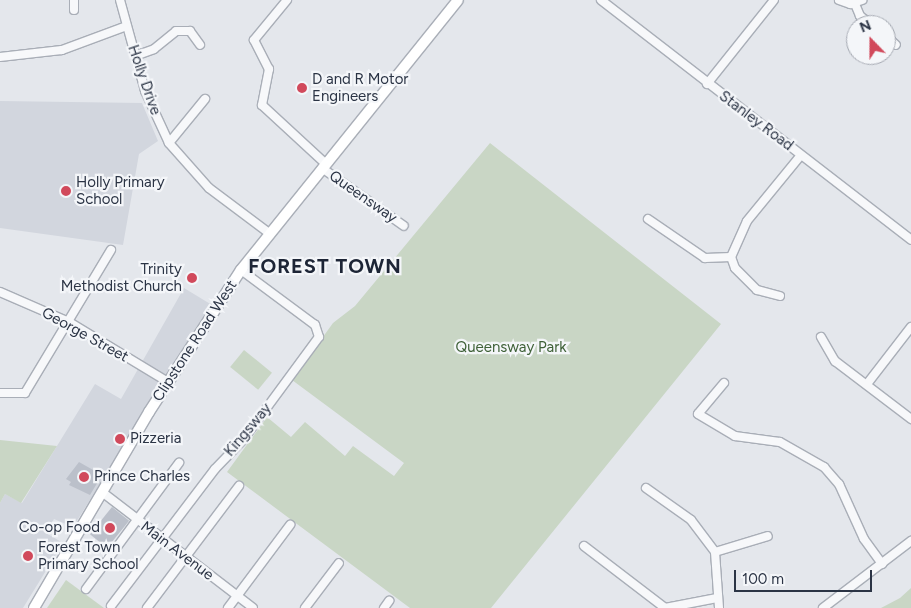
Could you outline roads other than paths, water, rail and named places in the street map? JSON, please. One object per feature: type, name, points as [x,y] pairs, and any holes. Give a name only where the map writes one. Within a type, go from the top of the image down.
[{"type":"main road","name":"Clipstone Road West","points":[[34,608],[168,382],[241,270],[458,0]]},
{"type":"street","points":[[74,0],[74,10]]},
{"type":"street","name":"Holly Drive","points":[[120,0],[150,105],[169,143],[209,188],[269,234]]},
{"type":"street","name":"Queensway","points":[[287,0],[254,40],[269,69],[262,105],[324,166],[404,226]]},
{"type":"street","name":"Stanley Road","points":[[601,0],[707,84],[911,240]]},
{"type":"street","points":[[707,84],[774,0]]},
{"type":"street","points":[[839,0],[859,2],[860,15]]},
{"type":"street","points":[[0,57],[62,50],[127,26]]},
{"type":"street","points":[[135,56],[154,49],[176,30],[190,31],[200,45]]},
{"type":"street","points":[[169,143],[205,98]]},
{"type":"street","points":[[780,296],[757,290],[735,268],[731,257],[747,221],[801,155]]},
{"type":"street","points":[[648,219],[706,258],[731,257]]},
{"type":"street","points":[[0,393],[25,393],[111,250]]},
{"type":"street","name":"Kingsway","points":[[111,606],[319,337],[315,325],[241,270]]},
{"type":"street","name":"George Street","points":[[0,292],[69,322],[168,382]]},
{"type":"street","points":[[867,384],[911,327]]},
{"type":"street","points":[[821,337],[835,361],[911,419]]},
{"type":"street","points":[[724,383],[698,414],[735,436],[780,442],[824,467],[839,484],[864,539],[882,564]]},
{"type":"street","points":[[86,589],[139,522],[180,463]]},
{"type":"street","points":[[147,608],[239,486]]},
{"type":"street","points":[[646,488],[691,520],[715,552],[720,582],[717,598],[719,608]]},
{"type":"street","name":"Main Avenue","points":[[102,492],[253,608]]},
{"type":"street","points":[[228,608],[290,525]]},
{"type":"street","points":[[715,552],[768,536]]},
{"type":"street","points":[[823,608],[911,541]]},
{"type":"street","points":[[584,546],[665,608],[717,598]]},
{"type":"street","points":[[305,608],[339,563]]},
{"type":"street","points":[[384,608],[389,601]]},
{"type":"place","name":"D and R Motor Engineers","points":[[302,88]]},
{"type":"place","name":"Holly Primary School","points":[[66,191]]},
{"type":"place","name":"Trinity Methodist Church","points":[[192,278]]},
{"type":"place","name":"Pizzeria","points":[[120,439]]},
{"type":"place","name":"Prince Charles","points":[[84,477]]},
{"type":"place","name":"Co-op Food","points":[[110,528]]},
{"type":"place","name":"Forest Town Primary School","points":[[28,556]]},
{"type":"district","name":"FOREST TOWN","points":[[325,266]]},
{"type":"park label","name":"Queensway Park","points":[[511,348]]}]
